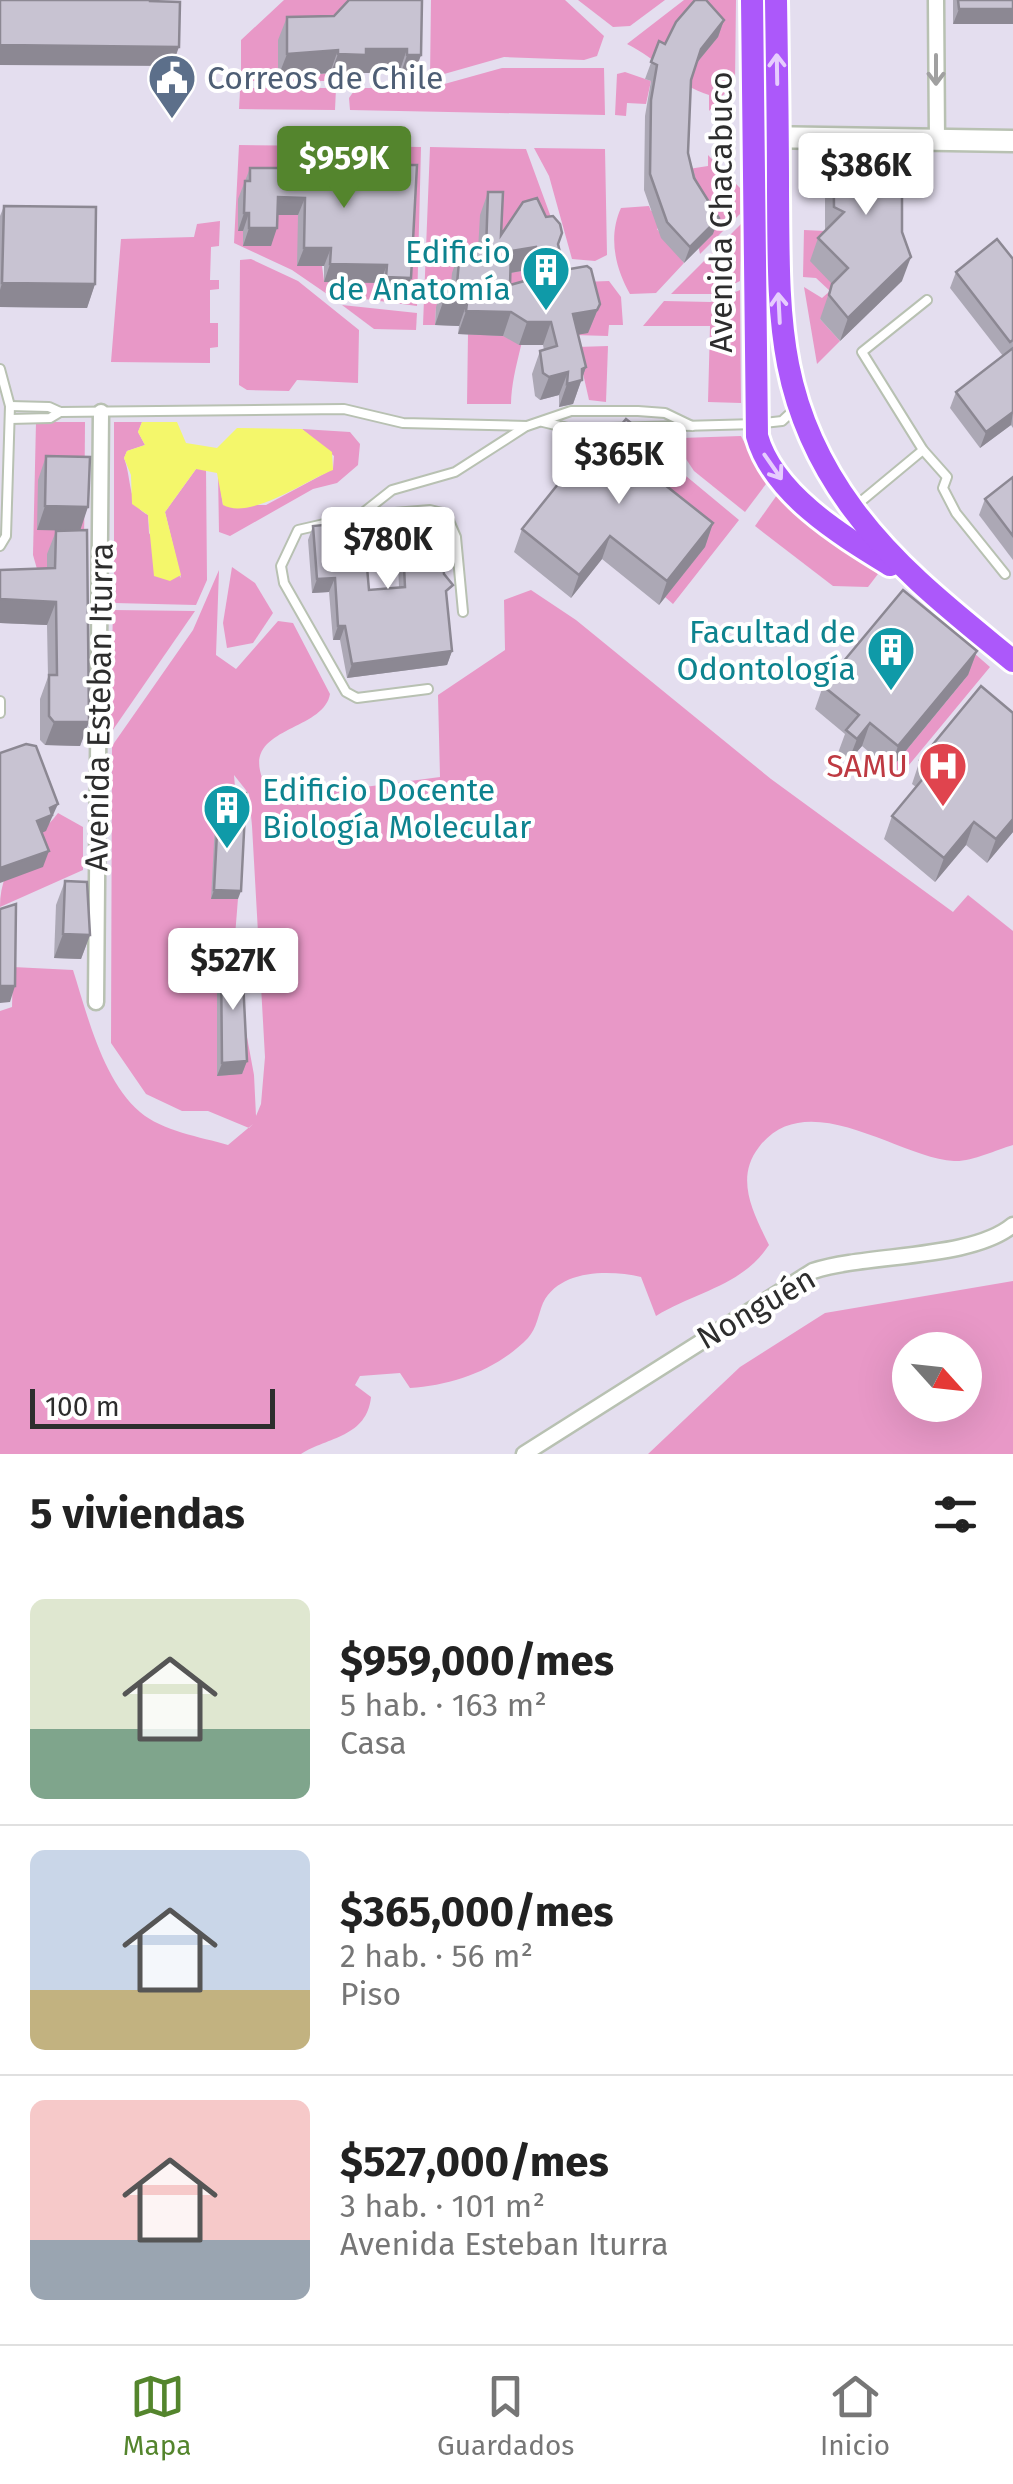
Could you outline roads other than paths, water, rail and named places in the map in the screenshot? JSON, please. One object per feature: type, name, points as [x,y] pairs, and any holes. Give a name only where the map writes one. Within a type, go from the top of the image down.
[{"type":"main road","name":"Avenida Chacabuco","points":[[752,0],[790,412],[852,509],[918,582]]},
{"type":"main road","name":"Avenida Chacabuco","points":[[756,424],[766,137],[776,0]]},
{"type":"main road","points":[[756,424],[766,460],[803,502],[918,582],[1013,661]]},
{"type":"street","points":[[936,0],[936,140]]},
{"type":"street","points":[[766,137],[1013,141]]},
{"type":"street","name":"Avenida Esteban Iturra","points":[[96,1002],[101,412]]},
{"type":"street","name":"Nonguén","points":[[524,1454],[814,1271],[860,1260],[976,1244],[1013,1225]]},
{"type":"lane","points":[[927,300],[862,352],[923,450],[946,477],[944,488],[956,513],[1005,574]]},
{"type":"lane","points":[[0,369],[9,388],[10,406],[3,488],[6,536],[0,546]]},
{"type":"lane","points":[[10,406],[48,407],[60,412],[344,410],[403,423],[527,426],[571,411],[638,411],[666,413],[692,426]]},
{"type":"lane","points":[[10,419],[50,418],[60,412]]},
{"type":"lane","points":[[544,422],[572,429],[756,424],[790,412]]},
{"type":"lane","points":[[359,516],[392,490],[455,472],[527,426]]},
{"type":"lane","points":[[852,509],[923,450]]},
{"type":"lane","points":[[428,688],[357,698],[346,692],[284,584],[281,566],[286,549],[298,530],[359,516],[446,514],[456,537],[463,612]]},
{"type":"lane","points":[[0,701],[0,713]]},
{"type":"place","name":"Correos de Chile","points":[[172,120]]},
{"type":"place","name":"Edificio de Anatomía","points":[[546,312]]},
{"type":"place","name":"Facultad de Odontología","points":[[891,692]]},
{"type":"place","name":"SAMU","points":[[943,808]]},
{"type":"place","name":"Edificio Docente Biología Molecular","points":[[227,850]]}]
